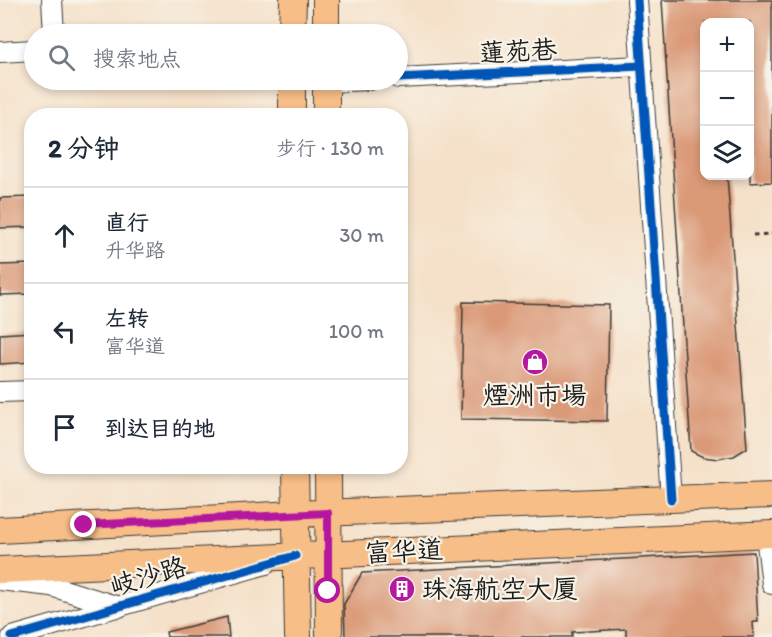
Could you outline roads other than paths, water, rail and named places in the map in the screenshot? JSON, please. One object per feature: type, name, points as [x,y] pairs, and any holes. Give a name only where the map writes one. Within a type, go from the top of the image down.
[{"type":"main road","points":[[292,24],[293,0]]},
{"type":"main road","points":[[326,0],[326,24]]},
{"type":"main road","points":[[292,90],[292,108]]},
{"type":"main road","points":[[326,90],[326,108]]},
{"type":"main road","points":[[295,474],[298,637]]},
{"type":"main road","points":[[328,474],[329,637]]},
{"type":"main road","name":"富华道","points":[[0,530],[295,514],[772,495]]},
{"type":"main road","points":[[55,527],[56,567]]},
{"type":"main road","name":"富华道","points":[[0,570],[769,534]]},
{"type":"street","points":[[52,0],[53,24]]},
{"type":"street","points":[[637,0],[671,499]]},
{"type":"street","points":[[0,52],[24,51]]},
{"type":"street","name":"蓮苑巷","points":[[408,78],[641,66]]},
{"type":"street","points":[[0,392],[24,391]]},
{"type":"street","points":[[769,534],[772,584]]},
{"type":"street","name":"岐沙路","points":[[12,637],[295,556]]},
{"type":"street","points":[[0,580],[51,586],[119,607]]},
{"type":"place","name":"煙洲市場","points":[[535,362]]},
{"type":"place","name":"珠海航空大厦","points":[[402,589]]}]
